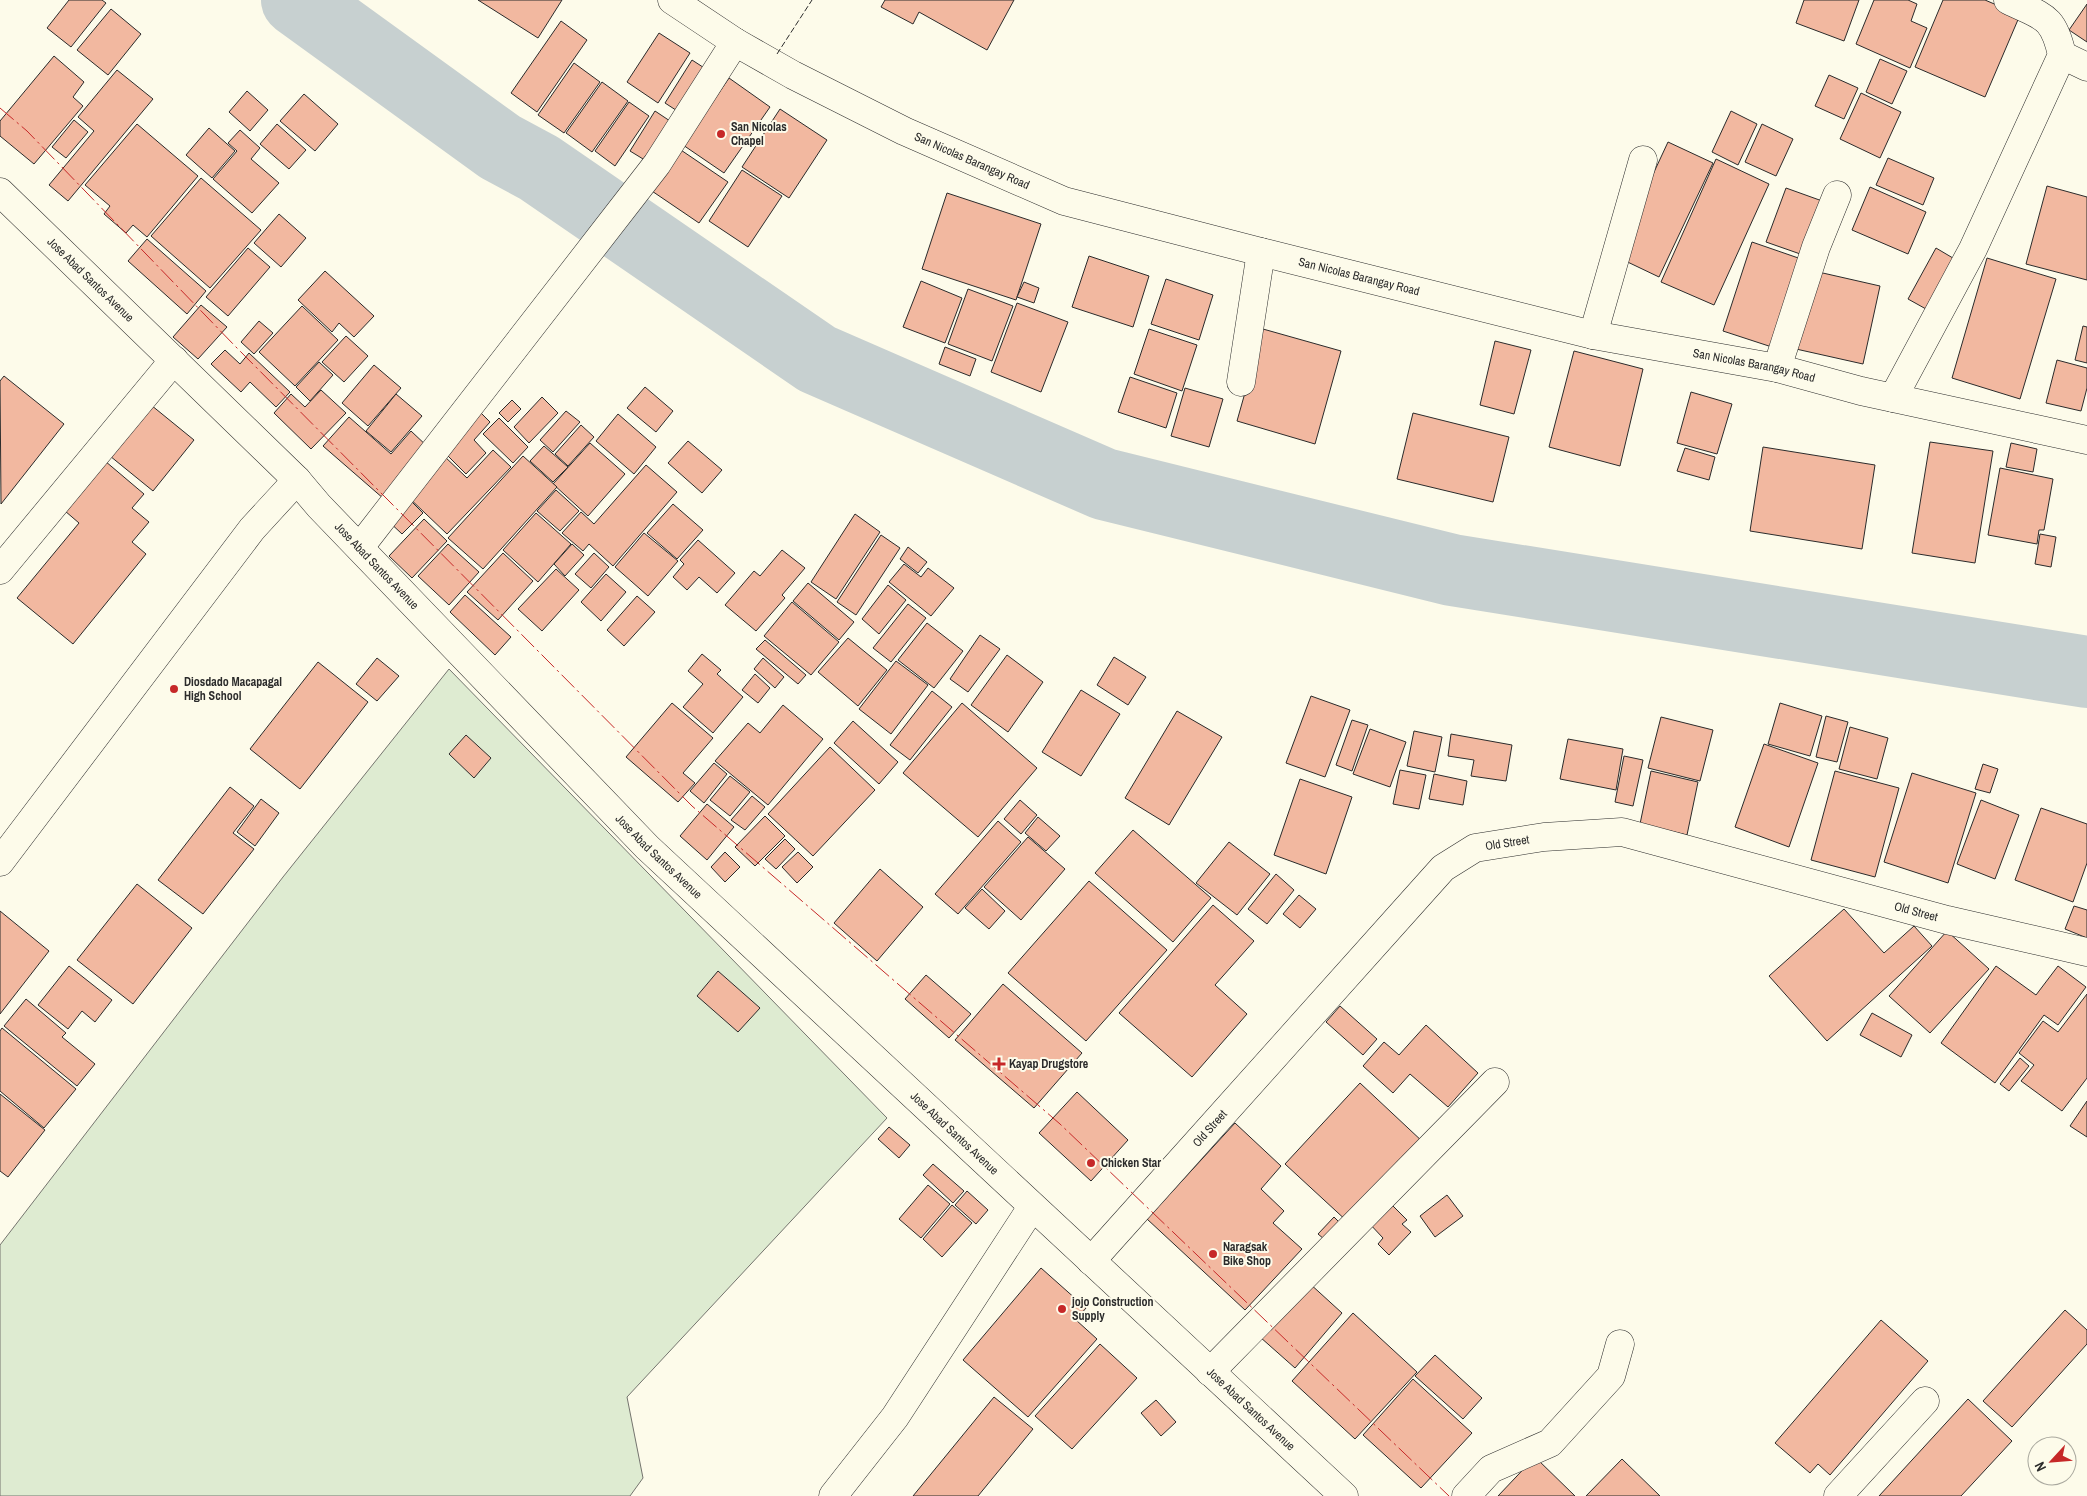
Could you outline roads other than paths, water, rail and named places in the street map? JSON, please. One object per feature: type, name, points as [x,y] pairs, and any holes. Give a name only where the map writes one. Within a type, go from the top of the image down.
[{"type":"main road","name":"San Nicolas Barangay Road","points":[[672,0],[734,42],[793,75],[904,131],[1064,201],[1260,252],[1593,334],[1777,368],[1861,391],[2087,440]]},
{"type":"main road","points":[[1893,398],[1974,249],[2062,55],[2057,33],[2045,18],[2008,0]]},
{"type":"main road","points":[[360,547],[657,164],[734,42]]},
{"type":"main road","points":[[2062,55],[2087,67]]},
{"type":"main road","points":[[1593,334],[1644,160]]},
{"type":"main road","name":"Jose Abad Santos Avenue","points":[[0,192],[297,480],[647,847],[1344,1496]]},
{"type":"main road","points":[[1777,368],[1816,247],[1837,195]]},
{"type":"main road","points":[[1241,382],[1260,252]]},
{"type":"main road","points":[[0,570],[174,360]]},
{"type":"main road","points":[[0,862],[252,529],[297,480]]},
{"type":"main road","name":"Old Street","points":[[1091,1261],[1443,868],[1475,848],[1544,837],[1622,832],[1946,920],[2087,952]]},
{"type":"main road","points":[[1210,1372],[1495,1082]]},
{"type":"main road","points":[[833,1496],[895,1417],[1032,1207]]},
{"type":"main road","points":[[1466,1496],[1491,1469],[1550,1443],[1611,1376],[1620,1344]]},
{"type":"main road","points":[[1838,1496],[1924,1401]]},
{"type":"waterway","points":[[297,0],[500,147],[539,168],[817,359],[1104,484],[1452,570],[2087,672]]},
{"type":"place","name":"San Nicolas Chapel","points":[[721,134]]},
{"type":"place","name":"Diosdado Macapagal High School","points":[[174,689]]},
{"type":"place","name":"Kayap Drugstore","points":[[999,1064]]},
{"type":"place","name":"Chicken Star","points":[[1091,1163]]},
{"type":"place","name":"Naragsak Bike Shop","points":[[1213,1254]]},
{"type":"place","name":"jojo Construction Supply","points":[[1062,1309]]}]
